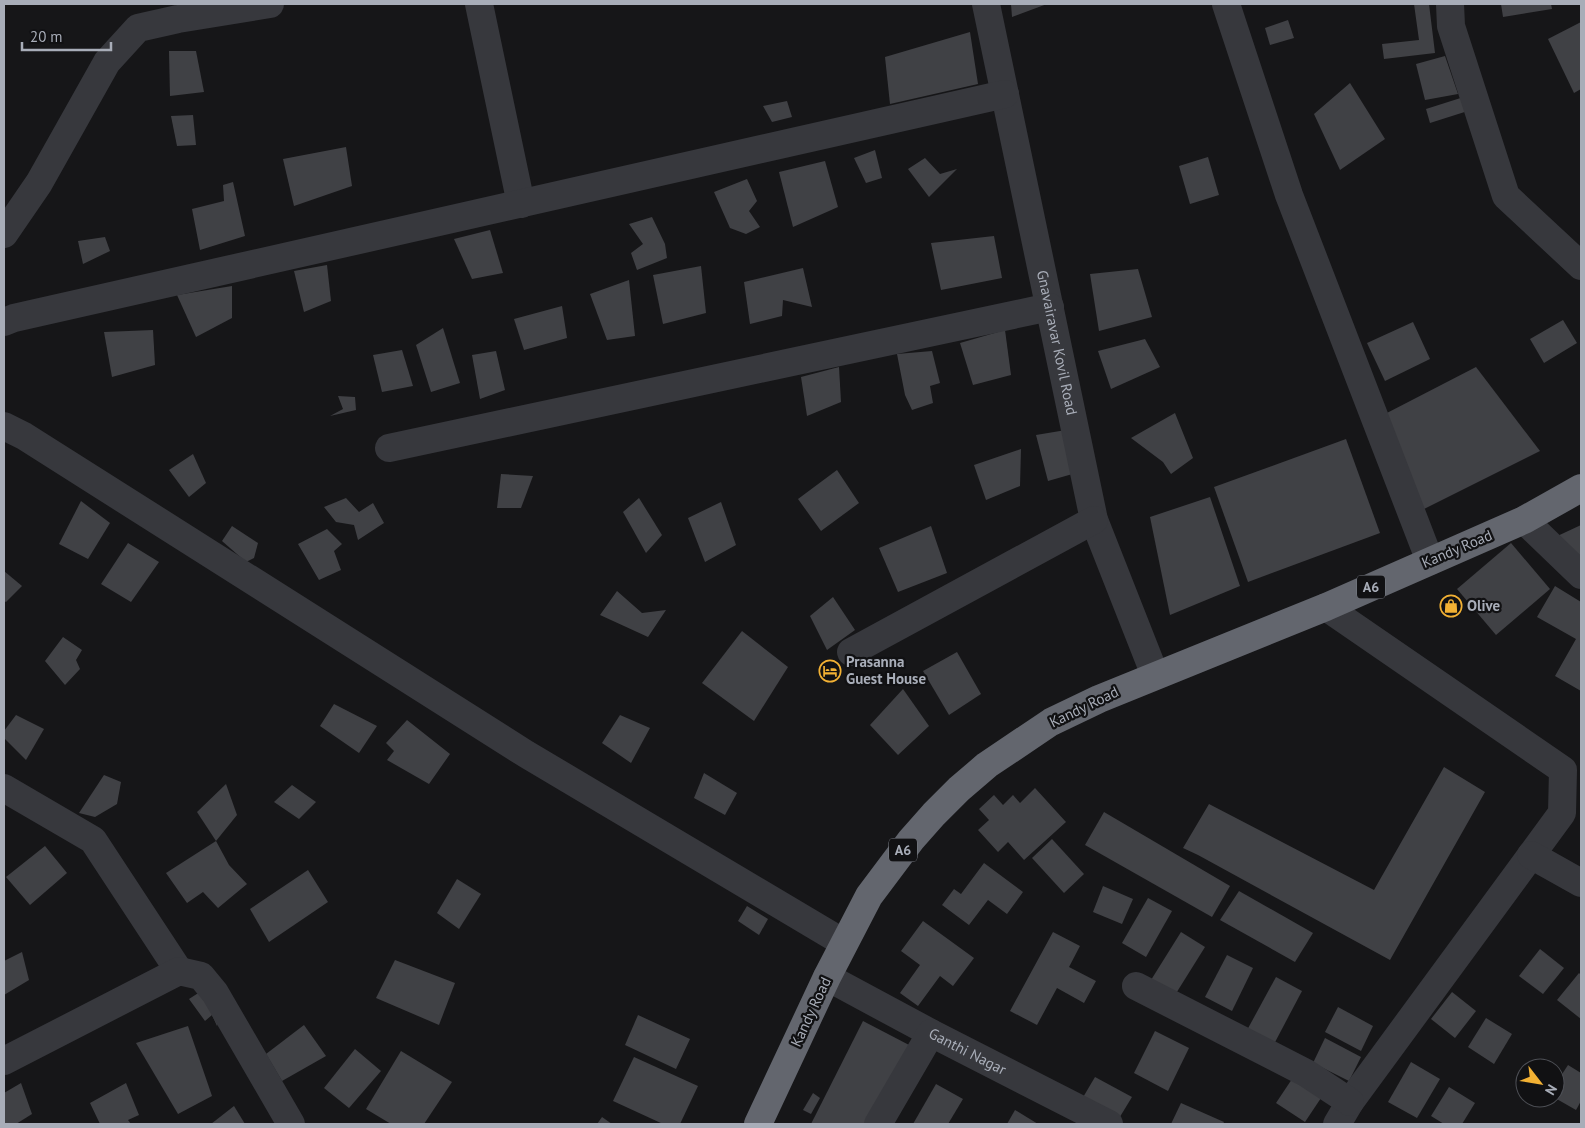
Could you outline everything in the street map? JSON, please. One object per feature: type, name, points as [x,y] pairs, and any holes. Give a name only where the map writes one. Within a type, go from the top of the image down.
[{"type":"highway","name":"Kandy Road","points":[[758,1124],[827,977],[869,896],[911,840],[940,808],[980,771],[1015,745],[1051,722],[1099,699],[1326,607],[1524,520],[1581,488]]},
{"type":"street","points":[[4,234],[39,183],[107,62],[138,28],[178,19],[270,4]]},
{"type":"street","points":[[479,4],[521,204]]},
{"type":"street","name":"Gnavairavar Kovil Road","points":[[986,4],[1094,520],[1155,675]]},
{"type":"street","points":[[1226,4],[1289,196],[1430,561]]},
{"type":"street","points":[[1450,4],[1451,26],[1506,196],[1581,266]]},
{"type":"street","points":[[4,322],[14,318],[1005,94]]},
{"type":"street","points":[[389,448],[1050,307]]},
{"type":"street","points":[[4,426],[32,441],[526,754],[844,943]]},
{"type":"street","points":[[851,652],[1094,520]]},
{"type":"street","points":[[1524,520],[1581,575]]},
{"type":"street","points":[[1136,986],[1306,1073],[1344,1113],[1562,813],[1563,770],[1326,607]]},
{"type":"street","points":[[4,788],[93,840],[179,971]]},
{"type":"street","points":[[1531,855],[1581,883]]},
{"type":"street","points":[[4,1061],[179,971],[200,976],[215,993],[291,1124]]},
{"type":"street","name":"Ganthi Nagar","points":[[827,977],[931,1033],[1109,1124]]},
{"type":"street","points":[[878,1124],[931,1033]]},
{"type":"building","points":[[1011,4],[1047,4],[1012,17]]},
{"type":"building","points":[[1414,4],[1429,4],[1435,53],[1384,59],[1382,44],[1419,40]]},
{"type":"building","points":[[1501,4],[1551,4],[1552,9],[1503,17]]},
{"type":"building","points":[[1288,20],[1294,38],[1270,45],[1265,28]]},
{"type":"building","points":[[1581,22],[1581,89],[1574,93],[1548,39]]},
{"type":"building","points":[[970,32],[978,84],[890,104],[885,57]]},
{"type":"building","points":[[169,51],[196,51],[204,92],[170,96]]},
{"type":"building","points":[[1445,56],[1458,94],[1425,100],[1416,64]]},
{"type":"building","points":[[1350,83],[1385,139],[1340,170],[1314,114]]},
{"type":"building","points":[[1470,95],[1474,109],[1430,123],[1426,109]]},
{"type":"building","points":[[787,101],[792,117],[772,122],[763,106]]},
{"type":"building","points":[[193,115],[196,145],[177,146],[171,116]]},
{"type":"building","points":[[346,147],[352,186],[294,206],[283,159]]},
{"type":"building","points":[[875,150],[882,178],[866,183],[854,158]]},
{"type":"building","points":[[1208,157],[1219,195],[1190,204],[1179,166]]},
{"type":"building","points":[[925,158],[940,174],[957,169],[929,197],[908,169]]},
{"type":"building","points":[[825,161],[838,207],[793,227],[779,172]]},
{"type":"building","points":[[747,179],[757,201],[749,211],[760,227],[746,234],[730,228],[714,192]]},
{"type":"building","points":[[233,182],[245,236],[200,250],[192,209],[224,201],[223,185]]},
{"type":"building","points":[[652,217],[665,244],[667,258],[637,270],[631,253],[643,244],[629,224]]},
{"type":"building","points":[[490,230],[503,273],[472,279],[454,239]]},
{"type":"building","points":[[994,236],[1002,278],[941,290],[931,243]]},
{"type":"building","points":[[105,237],[110,251],[83,264],[78,241]]},
{"type":"building","points":[[327,265],[331,301],[304,312],[294,271]]},
{"type":"building","points":[[701,266],[706,313],[663,324],[653,275]]},
{"type":"building","points":[[803,268],[812,307],[783,300],[782,316],[750,324],[744,282]]},
{"type":"building","points":[[1138,269],[1152,317],[1099,331],[1090,274]]},
{"type":"building","points":[[629,280],[635,336],[607,340],[590,294]]},
{"type":"building","points":[[232,286],[232,318],[196,337],[177,295]]},
{"type":"building","points":[[562,306],[567,338],[524,350],[514,319]]},
{"type":"building","points":[[1563,320],[1577,343],[1544,363],[1530,339]]},
{"type":"building","points":[[1413,322],[1430,359],[1385,381],[1367,343]]},
{"type":"building","points":[[443,328],[460,383],[431,392],[416,345]]},
{"type":"building","points":[[153,330],[155,365],[112,377],[104,332]]},
{"type":"building","points":[[1005,330],[1011,375],[973,385],[960,343]]},
{"type":"building","points":[[1145,339],[1160,367],[1111,389],[1098,351]]},
{"type":"building","points":[[402,350],[413,386],[382,392],[373,355]]},
{"type":"building","points":[[496,351],[505,390],[480,399],[472,355]]},
{"type":"building","points":[[932,351],[940,383],[930,386],[933,403],[912,410],[905,395],[897,354]]},
{"type":"building","points":[[839,367],[841,402],[807,416],[801,377]]},
{"type":"building","points":[[1476,367],[1540,451],[1420,511],[1383,415]]},
{"type":"building","points":[[338,396],[355,397],[356,410],[330,416],[343,409]]},
{"type":"building","points":[[1175,413],[1193,458],[1171,474],[1163,462],[1131,438]]},
{"type":"building","points":[[1066,430],[1076,473],[1048,481],[1036,435]]},
{"type":"building","points":[[1346,439],[1380,533],[1248,582],[1214,487]]},
{"type":"building","points":[[1021,449],[1020,486],[986,500],[974,465]]},
{"type":"building","points":[[193,454],[206,483],[189,497],[169,470]]},
{"type":"building","points":[[837,470],[859,503],[821,531],[798,499]]},
{"type":"building","points":[[501,474],[533,476],[521,508],[497,508]]},
{"type":"building","points":[[1210,497],[1240,586],[1170,615],[1150,517]]},
{"type":"building","points":[[346,498],[359,512],[373,503],[384,523],[358,540],[354,525],[336,522],[324,507]]},
{"type":"building","points":[[639,498],[662,535],[646,553],[623,512]]},
{"type":"building","points":[[81,501],[110,523],[88,559],[59,544]]},
{"type":"building","points":[[721,502],[736,545],[705,562],[688,518]]},
{"type":"building","points":[[1581,525],[1581,568],[1551,539]]},
{"type":"building","points":[[232,526],[258,543],[254,558],[246,562],[222,541]]},
{"type":"building","points":[[931,526],[947,573],[898,592],[879,548]]},
{"type":"building","points":[[327,529],[342,544],[334,551],[341,570],[319,580],[298,544]]},
{"type":"building","points":[[128,543],[159,562],[131,602],[101,584]]},
{"type":"building","points":[[1511,543],[1550,589],[1496,635],[1457,589]]},
{"type":"building","points":[[4,571],[22,586],[6,602],[4,601]]},
{"type":"building","points":[[1555,586],[1581,602],[1581,691],[1555,676],[1576,639],[1537,617]]},
{"type":"building","points":[[617,591],[642,613],[666,610],[648,637],[600,615]]},
{"type":"building","points":[[833,597],[855,630],[827,650],[810,616]]},
{"type":"building","points":[[742,631],[788,667],[754,721],[702,683]]},
{"type":"building","points":[[63,637],[82,650],[76,660],[80,669],[65,685],[45,661]]},
{"type":"building","points":[[957,652],[981,694],[949,715],[923,671]]},
{"type":"building","points":[[903,689],[929,726],[898,755],[870,725]]},
{"type":"building","points":[[334,704],[377,726],[359,753],[320,726]]},
{"type":"building","points":[[16,715],[44,729],[26,760],[4,738],[4,731]]},
{"type":"building","points":[[620,715],[650,728],[631,763],[602,743]]},
{"type":"building","points":[[407,720],[450,754],[429,784],[387,760],[394,751],[386,743]]},
{"type":"building","points":[[1444,767],[1485,792],[1390,960],[1183,848],[1209,804],[1374,890]]},
{"type":"building","points":[[704,773],[737,793],[725,815],[694,798]]},
{"type":"building","points":[[104,775],[121,782],[117,804],[95,817],[79,813]]},
{"type":"building","points":[[226,784],[237,815],[216,841],[197,812]]},
{"type":"building","points":[[292,785],[316,802],[299,819],[274,802]]},
{"type":"building","points":[[1035,788],[1066,822],[1024,860],[1008,842],[998,852],[978,830],[989,820],[979,809],[994,795],[1003,805],[1013,795],[1020,803]]},
{"type":"building","points":[[1104,812],[1230,886],[1212,917],[1085,845]]},
{"type":"building","points":[[1052,839],[1084,874],[1064,893],[1032,858]]},
{"type":"building","points":[[216,841],[229,865],[247,884],[218,908],[203,892],[187,903],[166,873]]},
{"type":"building","points":[[45,846],[67,873],[30,905],[6,877]]},
{"type":"building","points":[[984,863],[1023,892],[1007,914],[988,900],[969,925],[942,905],[954,889],[961,894]]},
{"type":"building","points":[[308,870],[328,902],[269,942],[250,909]]},
{"type":"building","points":[[457,879],[481,894],[459,929],[437,913]]},
{"type":"building","points":[[1103,886],[1133,899],[1122,924],[1093,912]]},
{"type":"building","points":[[1239,891],[1313,933],[1295,962],[1220,920]]},
{"type":"building","points":[[1148,898],[1172,911],[1146,957],[1122,943]]},
{"type":"building","points":[[747,906],[768,919],[759,935],[738,921]]},
{"type":"building","points":[[923,921],[974,958],[953,986],[940,976],[918,1006],[900,993],[920,965],[901,951]]},
{"type":"building","points":[[1053,932],[1080,946],[1069,967],[1096,981],[1084,1003],[1057,988],[1037,1025],[1010,1011]]},
{"type":"building","points":[[1181,932],[1205,947],[1175,995],[1151,980]]},
{"type":"building","points":[[1540,949],[1564,968],[1543,994],[1519,976]]},
{"type":"building","points":[[22,952],[29,980],[4,995],[4,961]]},
{"type":"building","points":[[1227,955],[1253,968],[1232,1011],[1205,997]]},
{"type":"building","points":[[395,960],[455,983],[439,1025],[376,998]]},
{"type":"building","points":[[1579,973],[1581,975],[1581,1019],[1557,1000]]},
{"type":"building","points":[[1276,977],[1302,991],[1273,1046],[1246,1032]]},
{"type":"building","points":[[203,990],[219,1019],[217,1026],[212,1015],[205,1021],[189,999]]},
{"type":"building","points":[[1452,992],[1476,1011],[1455,1038],[1431,1019]]},
{"type":"building","points":[[1338,1007],[1373,1026],[1361,1051],[1325,1032]]},
{"type":"building","points":[[638,1015],[690,1039],[676,1069],[625,1045]]},
{"type":"building","points":[[1486,1018],[1512,1034],[1494,1064],[1468,1047]]},
{"type":"building","points":[[863,1021],[911,1046],[872,1124],[811,1124]]},
{"type":"building","points":[[304,1025],[326,1056],[282,1081],[266,1054]]},
{"type":"building","points":[[188,1026],[212,1096],[178,1114],[136,1043]]},
{"type":"building","points":[[1155,1031],[1189,1048],[1168,1091],[1134,1073]]},
{"type":"building","points":[[1325,1038],[1361,1057],[1349,1081],[1313,1063]]},
{"type":"building","points":[[355,1049],[381,1071],[349,1108],[324,1088]]},
{"type":"building","points":[[401,1051],[452,1082],[424,1124],[391,1124],[366,1109]]},
{"type":"building","points":[[634,1057],[698,1086],[680,1124],[663,1124],[613,1101]]},
{"type":"building","points":[[1411,1062],[1440,1079],[1417,1118],[1388,1102]]},
{"type":"building","points":[[1568,1065],[1581,1073],[1581,1101],[1576,1110],[1565,1104],[1565,1070]]},
{"type":"building","points":[[1294,1076],[1323,1095],[1305,1122],[1276,1103]]},
{"type":"building","points":[[1095,1077],[1132,1097],[1118,1120],[1082,1099]]},
{"type":"building","points":[[21,1083],[32,1114],[16,1124],[4,1124],[4,1093]]},
{"type":"building","points":[[126,1083],[139,1115],[128,1120],[131,1124],[100,1124],[90,1103]]},
{"type":"building","points":[[936,1084],[963,1099],[948,1124],[913,1124]]},
{"type":"building","points":[[1449,1087],[1475,1103],[1462,1124],[1444,1124],[1431,1116]]},
{"type":"building","points":[[813,1093],[820,1098],[811,1114],[803,1110]]},
{"type":"building","points":[[1181,1103],[1224,1122],[1223,1124],[1171,1124]]},
{"type":"building","points":[[234,1106],[245,1124],[211,1124]]},
{"type":"building","points":[[1015,1110],[1038,1124],[1007,1124]]},
{"type":"building","points":[[602,1117],[612,1124],[597,1124]]},
{"type":"place","name":"Olive","points":[[1451,606]]},
{"type":"place","name":"Prasanna Guest House","points":[[830,671]]}]
